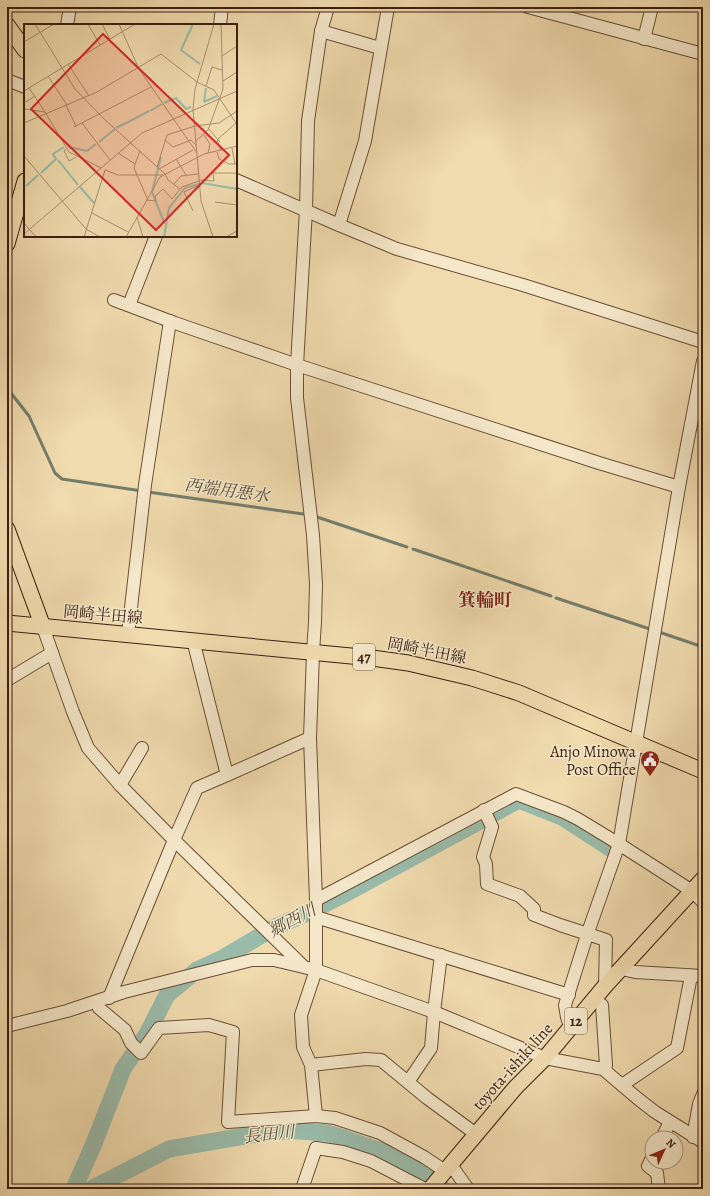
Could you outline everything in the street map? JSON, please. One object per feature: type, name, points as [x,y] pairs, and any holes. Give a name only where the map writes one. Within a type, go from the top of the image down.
[{"type":"main road","points":[[7,25],[24,49]]},
{"type":"main road","points":[[7,244],[24,184]]},
{"type":"main road","points":[[7,529],[43,627]]},
{"type":"main road","name":"岡崎半田線","points":[[7,623],[193,640],[408,663],[472,678],[519,694],[703,771]]},
{"type":"main road","name":"toyota-ishiki line","points":[[430,1189],[515,1088],[545,1058],[605,986],[698,896],[703,879]]},
{"type":"street","points":[[67,24],[70,7]]},
{"type":"street","points":[[220,24],[222,7]]},
{"type":"street","points":[[316,1116],[311,1065],[303,1047],[301,1015],[316,970],[316,900],[310,738],[316,584],[314,535],[297,398],[297,364],[306,210],[308,121],[321,31],[328,7]]},
{"type":"street","points":[[339,225],[365,141],[388,7]]},
{"type":"street","points":[[528,7],[703,54]]},
{"type":"street","points":[[644,39],[652,7]]},
{"type":"street","points":[[321,31],[380,48]]},
{"type":"street","points":[[7,80],[24,87]]},
{"type":"street","points":[[237,180],[397,249],[522,285],[703,342]]},
{"type":"street","points":[[129,305],[156,237]]},
{"type":"street","points":[[114,300],[170,321],[297,364],[591,460],[679,487]]},
{"type":"street","points":[[128,634],[145,485],[170,321]]},
{"type":"street","points":[[570,1027],[566,1005],[587,935],[619,844],[679,487],[703,361]]},
{"type":"street","points":[[43,627],[88,748],[120,785],[174,840],[304,966]]},
{"type":"street","points":[[193,640],[227,775]]},
{"type":"street","points":[[7,680],[52,653]]},
{"type":"street","points":[[109,998],[197,788],[310,738]]},
{"type":"street","points":[[120,785],[142,748]]},
{"type":"street","points":[[316,900],[516,794],[564,812],[619,844],[698,896]]},
{"type":"street","points":[[484,810],[492,826],[483,857],[486,864],[487,884],[520,896],[534,909],[534,915],[587,935],[606,940],[605,986]]},
{"type":"street","points":[[316,917],[569,995]]},
{"type":"street","points":[[408,1082],[431,1048],[441,955]]},
{"type":"street","points":[[7,1026],[96,1002],[124,992],[252,960],[274,960],[304,966],[434,1012],[545,1058],[603,1069],[637,1098],[670,1122],[698,1139],[699,1104],[703,1094]]},
{"type":"street","points":[[622,969],[635,972],[697,976],[677,1048],[622,1085]]},
{"type":"street","points":[[594,999],[602,1005],[606,1065],[605,1070]]},
{"type":"street","points":[[96,1002],[99,1008],[125,1030],[131,1043],[141,1057],[159,1028],[209,1025],[234,1032],[228,1122],[316,1116],[335,1118],[380,1133],[424,1157],[448,1168],[468,1189]]},
{"type":"street","points":[[311,1065],[366,1059],[381,1060],[427,1098],[476,1134]]},
{"type":"street","points":[[666,1130],[670,1122]]},
{"type":"street","points":[[302,1189],[316,1148],[343,1152],[371,1161],[425,1189]]},
{"type":"street","points":[[653,1170],[657,1173],[660,1189]]},
{"type":"waterway","name":"西端用悪水","points":[[7,388],[29,416],[55,473],[62,479],[142,491]]},
{"type":"waterway","name":"西端用悪水","points":[[148,492],[303,514]]},
{"type":"waterway","name":"西端用悪水","points":[[314,516],[407,547]]},
{"type":"waterway","name":"西端用悪水","points":[[413,549],[551,596]]},
{"type":"waterway","name":"西端用悪水","points":[[556,598],[650,629]]},
{"type":"waterway","name":"西端用悪水","points":[[659,632],[703,647]]},
{"type":"waterway","name":"郷西川","points":[[76,1189],[76,1184],[93,1146],[123,1069],[147,1034],[167,995],[197,970],[221,959],[277,926],[341,896],[519,800],[562,817],[611,849]]},
{"type":"waterway","name":"長田川","points":[[91,1189],[169,1149],[277,1131],[326,1133],[341,1137],[395,1156],[425,1174],[443,1189]]},
{"type":"place","name":"Anjo Minowa Post Office","points":[[650,777]]},
{"type":"district","name":"箕輪町","points":[[485,600]]}]
